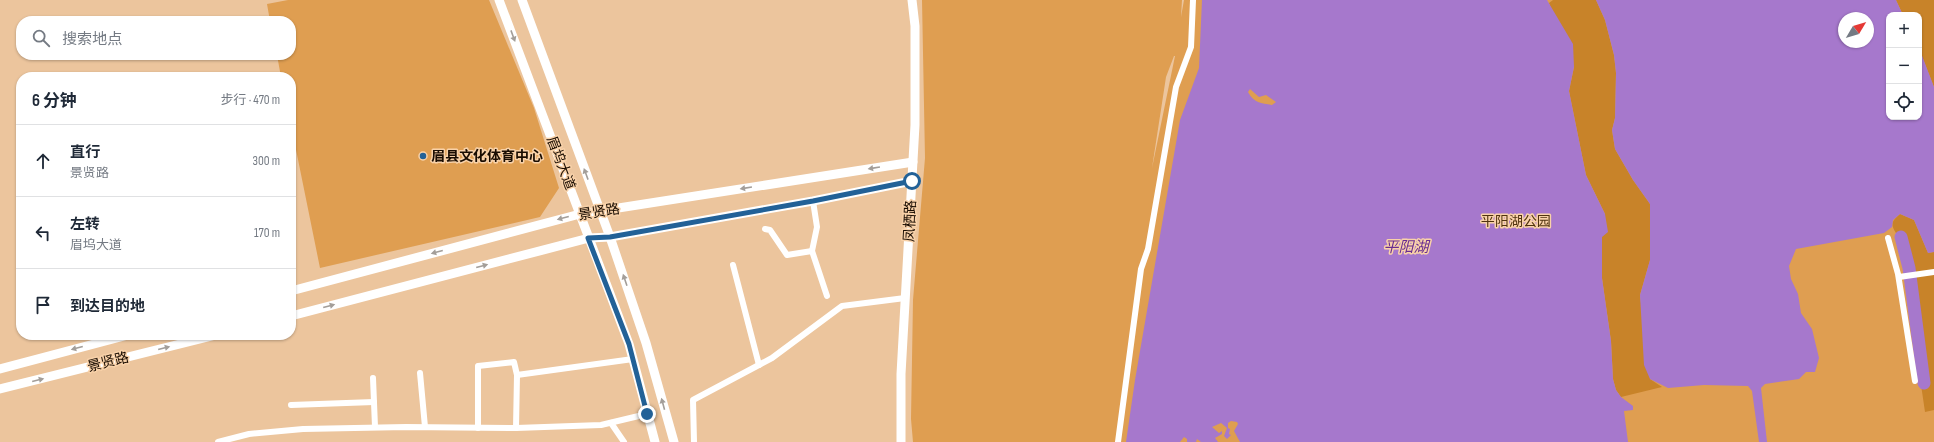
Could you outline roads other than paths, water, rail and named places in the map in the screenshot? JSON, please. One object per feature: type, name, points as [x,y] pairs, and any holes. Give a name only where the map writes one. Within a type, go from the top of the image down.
[{"type":"main road","name":"眉坞大道","points":[[499,0],[633,359],[655,442]]},
{"type":"main road","name":"眉坞大道","points":[[522,0],[610,237],[646,343],[674,442]]},
{"type":"main road","name":"凤栖路","points":[[901,442],[901,374],[915,125],[915,26],[912,0]]},
{"type":"main road","name":"景贤路","points":[[296,290],[580,214],[913,162]]},
{"type":"main road","name":"景贤路","points":[[296,315],[588,238],[610,237],[813,201],[912,181]]},
{"type":"main road","name":"景贤路","points":[[0,369],[109,340]]},
{"type":"main road","name":"景贤路","points":[[0,389],[196,340]]},
{"type":"street","points":[[1118,442],[1141,269],[1148,249],[1176,87],[1191,47],[1193,0]]},
{"type":"street","points":[[813,201],[817,228],[812,251],[827,296]]},
{"type":"street","points":[[765,229],[770,230],[787,255],[812,251]]},
{"type":"street","points":[[1888,238],[1899,277],[1915,381]]},
{"type":"street","points":[[733,265],[759,365]]},
{"type":"street","points":[[1899,277],[1916,276],[1934,272]]},
{"type":"street","points":[[694,442],[693,400],[772,358],[842,306],[905,298]]},
{"type":"street","points":[[517,375],[633,359]]},
{"type":"street","points":[[478,428],[478,366],[514,362],[517,375],[516,428]]},
{"type":"street","points":[[420,373],[424,427]]},
{"type":"street","points":[[373,378],[375,427]]},
{"type":"street","points":[[291,406],[374,402]]},
{"type":"street","points":[[218,442],[250,434],[303,429],[375,427],[516,428],[602,425],[647,414]]},
{"type":"street","points":[[611,423],[624,442]]},
{"type":"water","name":"平阳湖","points":[[1202,0],[1547,0],[1573,44],[1574,67],[1569,91],[1586,175],[1605,214],[1608,232],[1602,237],[1602,278],[1611,341],[1613,379],[1616,390],[1621,397],[1633,406],[1633,410],[1624,411],[1628,442],[1240,442],[1234,431],[1238,424],[1237,422],[1231,421],[1228,423],[1228,428],[1230,429],[1229,434],[1231,435],[1227,439],[1224,436],[1227,428],[1221,423],[1212,427],[1219,433],[1222,431],[1222,434],[1215,438],[1218,442],[1201,442],[1197,439],[1196,442],[1187,442],[1187,439],[1184,437],[1180,442],[1126,442],[1135,380],[1180,120],[1199,68]],"holes":[[[1250,89],[1259,97],[1266,95],[1276,102],[1272,105],[1258,102],[1250,96],[1248,92]]]},
{"type":"water","points":[[1596,0],[1896,0],[1902,12],[1886,12],[1886,120],[1922,120],[1922,56],[1934,87],[1934,252],[1928,253],[1914,220],[1900,214],[1893,220],[1892,227],[1884,233],[1796,249],[1789,266],[1791,279],[1798,294],[1801,313],[1812,329],[1819,358],[1815,372],[1806,372],[1799,379],[1765,384],[1761,388],[1767,442],[1759,442],[1752,391],[1748,386],[1704,385],[1668,388],[1650,379],[1644,365],[1640,295],[1650,260],[1650,204],[1633,180],[1615,149],[1612,130],[1615,118],[1616,73],[1614,55],[1605,20]]},
{"type":"waterway","points":[[1901,237],[1909,268],[1924,383]]},
{"type":"place","name":"眉县文化体育中心","points":[[423,156]]},
{"type":"park label","name":"平阳湖公园","points":[[1516,221]]}]
